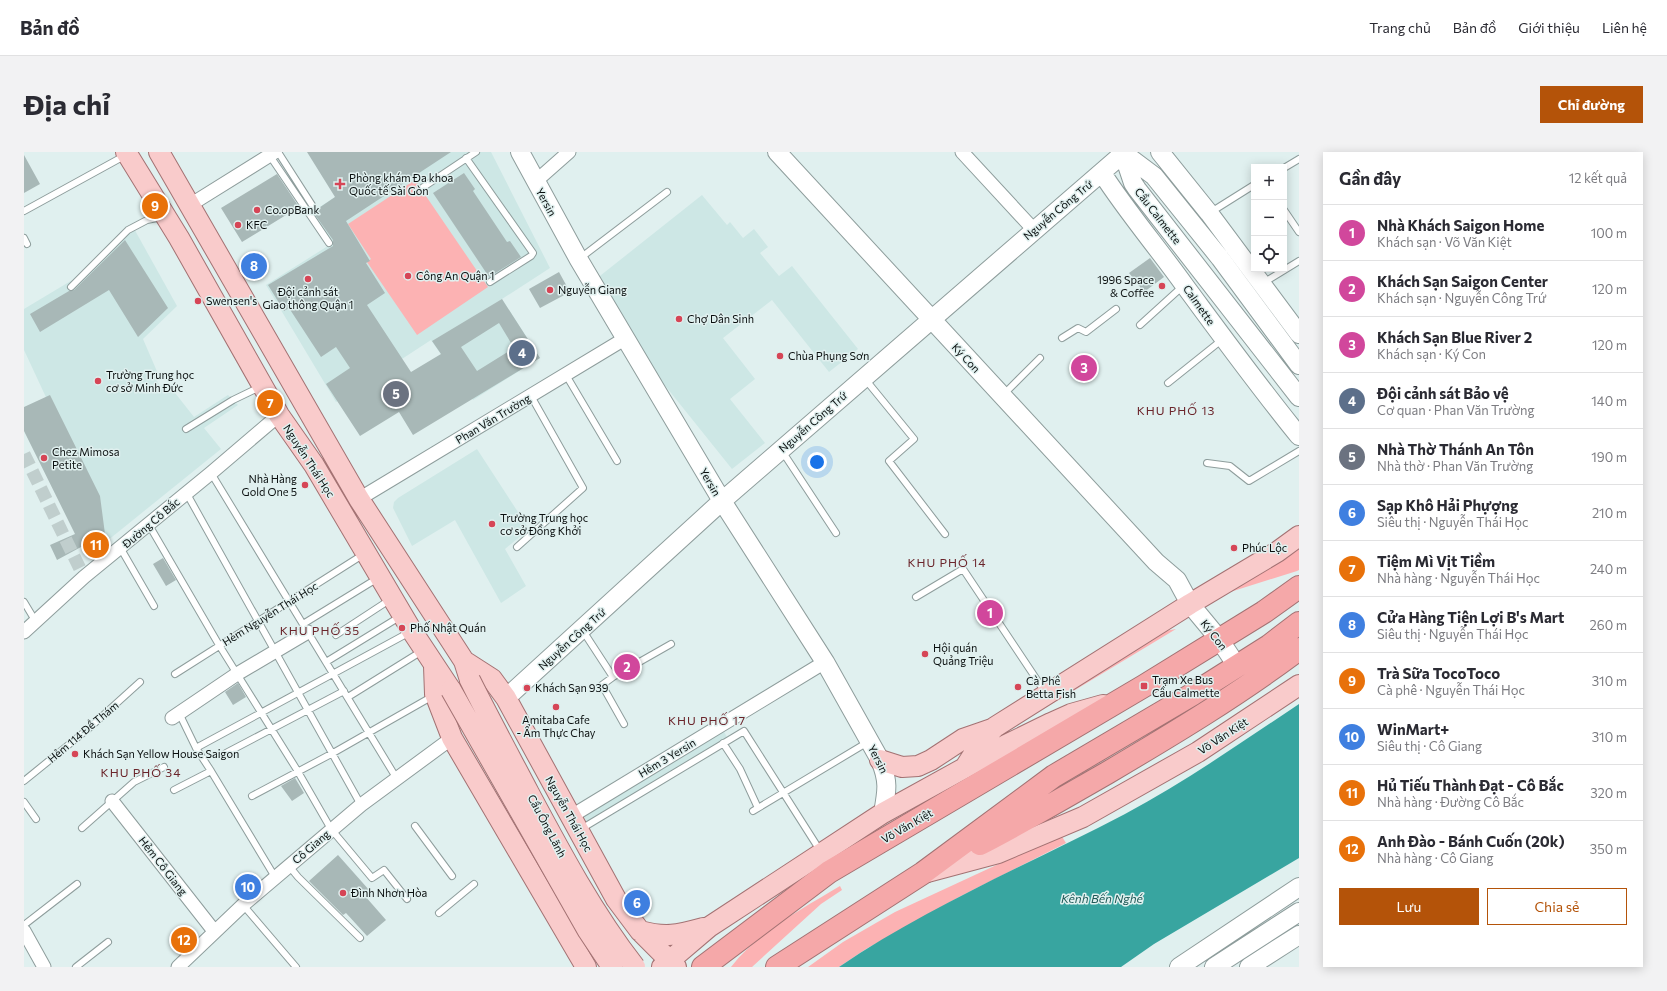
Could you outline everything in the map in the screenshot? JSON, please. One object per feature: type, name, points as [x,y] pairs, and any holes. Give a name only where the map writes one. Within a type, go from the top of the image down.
[{"type":"highway","name":"Võ Văn Kiệt","points":[[705,966],[830,872],[1121,700],[1264,612],[1299,587]]},
{"type":"highway","name":"Võ Văn Kiệt","points":[[777,967],[923,873],[1054,776],[1170,709],[1269,646],[1299,623]]},
{"type":"highway","name":"Võ Văn Kiệt","points":[[1237,666],[1271,656],[1299,636]]},
{"type":"highway","points":[[923,873],[1021,823],[1172,735],[1263,676],[1299,649]]},
{"type":"main road","name":"Nguyễn Thái Học","points":[[159,152],[359,499],[467,670],[492,679],[506,698],[616,899],[640,931],[669,965]]},
{"type":"main road","name":"Nguyễn Thái Học","points":[[126,153],[166,217],[279,415],[314,465],[379,577],[429,658],[443,692],[452,738],[586,967]]},
{"type":"main road","points":[[166,217],[190,205]]},
{"type":"main road","name":"Võ Văn Kiệt","points":[[964,768],[982,741],[995,727],[1190,604],[1277,552],[1299,536]]},
{"type":"main road","name":"Cầu Ông Lãnh","points":[[467,670],[556,844],[585,895],[612,937],[635,967]]},
{"type":"main road","name":"Võ Văn Kiệt","points":[[923,873],[998,853],[1083,817],[1198,752],[1299,685]]},
{"type":"main road","name":"Cầu Ông Lãnh","points":[[443,692],[588,931],[612,967]]},
{"type":"main road","name":"Võ Văn Kiệt","points":[[669,965],[709,927],[883,812],[1051,723],[1071,714],[1121,700]]},
{"type":"main road","points":[[880,760],[902,767],[918,766],[931,760],[963,739],[995,727]]},
{"type":"main road","points":[[564,931],[616,899]]},
{"type":"main road","points":[[640,931],[658,936],[678,934],[709,927]]},
{"type":"street","name":"Yersin","points":[[520,152],[535,182],[579,260],[722,501],[826,662],[880,760],[886,774],[888,785],[883,812]]},
{"type":"street","points":[[535,182],[569,152]]},
{"type":"street","name":"Ký Con","points":[[777,152],[1156,562],[1166,586],[1190,604],[1219,640],[1237,666]]},
{"type":"street","points":[[962,152],[1034,230]]},
{"type":"street","name":"Nguyễn Công Trứ","points":[[506,698],[722,501],[1034,230],[1102,173],[1124,152]]},
{"type":"street","name":"Cầu Calmette","points":[[1124,152],[1154,176],[1220,258],[1299,365]]},
{"type":"street","name":"Cầu Calmette","points":[[1124,152],[1133,183],[1137,189],[1299,397]]},
{"type":"street","points":[[1160,152],[1209,213],[1299,334]]},
{"type":"street","points":[[190,205],[274,153]]},
{"type":"street","name":"Calmette","points":[[1102,173],[1117,197],[1185,285],[1223,339],[1293,416],[1299,436]]},
{"type":"street","name":"Phan Văn Trường","points":[[359,499],[626,338]]},
{"type":"street","name":"Đường Cô Bắc","points":[[24,632],[84,577],[212,474],[279,415]]},
{"type":"street","points":[[175,716],[238,674],[275,652],[306,628]]},
{"type":"street","name":"Hẻm 3 Yersin","points":[[574,824],[826,662]]},
{"type":"street","name":"Cô Giang","points":[[178,967],[214,931],[331,829],[452,738]]},
{"type":"street","name":"Hẻm Cô Giang","points":[[112,801],[214,931]]},
{"type":"street","points":[[1186,963],[1299,887]]},
{"type":"street","points":[[1214,967],[1299,912]]},
{"type":"street","points":[[24,930],[28,946],[44,967]]},
{"type":"street","points":[[1249,967],[1267,959],[1299,935]]},
{"type":"lane","points":[[422,188],[476,152]]},
{"type":"lane","points":[[24,211],[126,153]]},
{"type":"lane","points":[[274,153],[312,205]]},
{"type":"lane","points":[[274,153],[329,243]]},
{"type":"lane","points":[[466,158],[533,253],[531,256],[490,282]]},
{"type":"lane","points":[[1287,166],[1299,159]]},
{"type":"lane","points":[[1209,213],[1251,187]]},
{"type":"lane","points":[[579,260],[667,192]]},
{"type":"lane","points":[[1287,214],[1299,232]]},
{"type":"lane","points":[[71,286],[128,230],[146,220],[166,217]]},
{"type":"lane","points":[[1262,284],[1299,261]]},
{"type":"lane","points":[[1140,325],[1185,285]]},
{"type":"lane","points":[[1062,338],[1078,328],[1086,332],[1116,309]]},
{"type":"lane","points":[[1168,383],[1223,339]]},
{"type":"lane","points":[[1001,396],[1040,358]]},
{"type":"lane","points":[[566,375],[617,461]]},
{"type":"lane","points":[[863,378],[914,439],[889,461],[945,534]]},
{"type":"lane","points":[[186,429],[234,400],[263,386]]},
{"type":"lane","points":[[517,547],[583,488],[532,396]]},
{"type":"lane","points":[[782,449],[836,533]]},
{"type":"lane","points":[[1207,463],[1230,466],[1249,481],[1299,451]]},
{"type":"lane","points":[[212,474],[348,697],[367,732],[397,779]]},
{"type":"lane","points":[[187,494],[257,622],[333,753],[361,805]]},
{"type":"lane","points":[[149,525],[331,829],[372,878],[384,870],[407,899]]},
{"type":"lane","points":[[120,549],[154,606]]},
{"type":"lane","name":"Hẻm Nguyễn Thái Học","points":[[174,674],[365,553]]},
{"type":"lane","points":[[916,596],[963,570],[1047,695]]},
{"type":"lane","points":[[306,628],[379,577]]},
{"type":"lane","points":[[24,602],[36,622]]},
{"type":"lane","points":[[336,635],[402,615]]},
{"type":"lane","points":[[326,662],[402,615]]},
{"type":"lane","points":[[196,748],[261,712],[334,675],[402,615]]},
{"type":"lane","points":[[582,630],[613,677]]},
{"type":"lane","points":[[624,724],[602,685],[613,677],[671,644]]},
{"type":"lane","points":[[348,697],[429,658]]},
{"type":"lane","name":"Hẻm 114 Ðề Thám","points":[[24,781],[88,729],[140,682]]},
{"type":"lane","points":[[226,753],[344,691]]},
{"type":"lane","points":[[252,796],[297,770],[333,753],[367,732],[443,692]]},
{"type":"lane","points":[[175,716],[211,771],[275,877]]},
{"type":"lane","points":[[574,824],[744,731],[821,852]]},
{"type":"lane","points":[[723,743],[740,769],[755,810],[869,741]]},
{"type":"lane","points":[[82,828],[134,782],[164,767]]},
{"type":"lane","points":[[174,790],[211,771]]},
{"type":"lane","points":[[24,802],[36,819]]},
{"type":"lane","points":[[415,826],[452,876]]},
{"type":"lane","points":[[289,866],[298,877],[360,938]]},
{"type":"lane","points":[[24,925],[77,884]]},
{"type":"lane","points":[[439,912],[474,884]]},
{"type":"lane","points":[[243,905],[296,967]]},
{"type":"lane","points":[[76,967],[108,942]]},
{"type":"shaded area","name":"Công An Quận 1","points":[[404,152],[491,152],[550,268],[502,299],[540,358],[473,400],[431,340],[336,402],[266,285],[331,244],[312,212]]},
{"type":"shaded area","points":[[415,180],[488,287],[417,335],[367,262],[371,259],[348,224]]},
{"type":"shaded area","name":"Chợ Dân Sinh","points":[[702,195],[727,225],[730,222],[743,238],[754,229],[768,247],[760,253],[779,276],[792,266],[858,349],[829,372],[772,300],[723,338],[755,379],[730,399],[765,443],[732,469],[586,287]]},
{"type":"shaded area","name":"Trường Trung học cơ sở Minh Đức","points":[[132,225],[177,306],[143,339],[159,376],[156,379],[160,386],[168,384],[194,417],[228,395],[238,405],[204,428],[221,449],[107,541],[98,509],[24,350],[24,309],[74,279]]},
{"type":"shaded area","name":"Trường Trung học cơ sở Đồng Khởi","points":[[477,449],[529,529],[505,549],[526,586],[501,603],[455,520],[412,546],[393,508],[394,502],[398,498]]},
{"type":"shaded area","points":[[1299,547],[1299,570],[1227,593]]},
{"type":"shaded area","points":[[1176,629],[1027,719],[1165,631]]},
{"type":"shaded area","points":[[722,728],[728,739],[580,827],[574,816]]},
{"type":"shaded area","points":[[1061,835],[1066,843],[959,897],[866,949],[839,967],[808,967],[843,942],[895,912]]},
{"type":"shaded area","points":[[840,886],[842,890],[821,904],[752,967],[731,967],[754,942],[796,912]]},
{"type":"water","name":"Kênh Bến Nghé","points":[[1299,704],[1299,858],[1154,944],[1121,967],[839,967],[908,924],[1147,802],[1213,761]]},
{"type":"building","points":[[307,152],[451,152],[346,221],[370,261],[366,263],[385,293],[367,305],[411,372],[441,354],[432,341],[502,299],[540,358],[413,435],[399,412],[360,436],[326,384],[350,368],[336,347],[321,357],[289,308],[284,311],[268,285],[333,246],[333,240],[313,212],[335,197]],"holes":[[[499,323],[514,348],[477,371],[461,347]]]},
{"type":"building","points":[[24,155],[40,184],[24,193]]},
{"type":"building","points":[[464,173],[475,189],[473,191],[507,242],[510,241],[521,257],[489,277],[433,193]]},
{"type":"building","points":[[277,174],[299,207],[242,242],[221,208]]},
{"type":"building","points":[[125,240],[168,308],[138,337],[109,290],[40,332],[30,314],[69,291],[74,290]]},
{"type":"building","points":[[1150,258],[1164,277],[1144,292],[1129,273]]},
{"type":"building","name":"Nguyễn Giang","points":[[559,272],[570,292],[540,308],[529,289]]},
{"type":"building","points":[[50,395],[100,496],[105,534],[57,560],[50,545],[75,534],[24,431],[24,407]]},
{"type":"building","points":[[163,558],[176,580],[166,586],[153,564]]},
{"type":"building","points":[[238,683],[246,697],[233,705],[225,692]]},
{"type":"building","points":[[295,778],[304,793],[292,801],[281,786]]},
{"type":"building","name":"Đình Nhơn Hòa","points":[[338,855],[370,891],[365,896],[386,920],[367,936],[346,913],[343,915],[309,881]]},
{"type":"tunnel","points":[[24,454],[84,577]]},
{"type":"place","name":"Phòng khám Đa khoa Quốc tế Sài Gòn","points":[[340,184]]},
{"type":"place","name":"Trà Sữa TocoToco","points":[[155,206]]},
{"type":"place","name":"Co.opBank","points":[[257,210]]},
{"type":"place","name":"KFC","points":[[238,225]]},
{"type":"place","name":"Cửa Hàng Tiện Lợi B's Mart","points":[[254,266]]},
{"type":"place","name":"Công An Quận 1","points":[[408,276]]},
{"type":"place","name":"Đội cảnh sát Giao thông Quận 1","points":[[308,279]]},
{"type":"place","name":"1996 Space & Coffee","points":[[1162,286]]},
{"type":"place","name":"Nguyễn Giang","points":[[550,290]]},
{"type":"place","name":"Swensen's","points":[[198,301]]},
{"type":"place","name":"Chợ Dân Sinh","points":[[679,319]]},
{"type":"place","name":"Đội cảnh sát Bảo vệ","points":[[522,353]]},
{"type":"place","name":"Chùa Phụng Sơn","points":[[780,356]]},
{"type":"place","name":"Khách Sạn Blue River 2","points":[[1084,368]]},
{"type":"place","name":"Trường Trung học cơ sở Minh Đức","points":[[98,381]]},
{"type":"place","name":"Nhà Thờ Thánh An Tôn","points":[[396,394]]},
{"type":"place","name":"Tiệm Mì Vịt Tiềm","points":[[270,403]]},
{"type":"place","name":"Chez Mimosa Petite","points":[[44,458]]},
{"type":"place","name":"Nhà Hàng Gold One 5","points":[[305,485]]},
{"type":"place","name":"Trường Trung học cơ sở Đồng Khởi","points":[[492,524]]},
{"type":"place","name":"Hủ Tiếu Thành Đạt - Cô Bắc","points":[[96,545]]},
{"type":"place","name":"Phúc Lộc","points":[[1234,548]]},
{"type":"place","name":"Nhà Khách Saigon Home","points":[[990,613]]},
{"type":"place","name":"Phố Nhật Quán","points":[[402,628]]},
{"type":"place","name":"Hội quán Quảng Triệu","points":[[925,654]]},
{"type":"place","name":"Khách Sạn Saigon Center","points":[[627,667]]},
{"type":"place","name":"Trạm Xe Bus Cầu Calmette","points":[[1144,686]]},
{"type":"place","name":"Cà Phê Betta Fish","points":[[1018,687]]},
{"type":"place","name":"Khách Sạn 939","points":[[527,688]]},
{"type":"place","name":"Amitaba Cafe - Ẩm Thực Chay","points":[[556,707]]},
{"type":"place","name":"Khách Sạn Yellow House Saigon","points":[[75,754]]},
{"type":"place","name":"WinMart+","points":[[248,887]]},
{"type":"place","name":"Đình Nhơn Hòa","points":[[343,893]]},
{"type":"place","name":"Sạp Khô Hải Phựợng","points":[[637,903]]},
{"type":"place","name":"Anh Đào - Bánh Cuốn (20k)","points":[[184,940]]},
{"type":"district","name":"KHU PHỐ 13","points":[[1176,411]]},
{"type":"district","name":"KHU PHỐ 14","points":[[947,563]]},
{"type":"district","name":"KHU PHỐ 35","points":[[320,631]]},
{"type":"district","name":"KHU PHỐ 17","points":[[707,721]]},
{"type":"district","name":"KHU PHỐ 34","points":[[141,773]]}]
